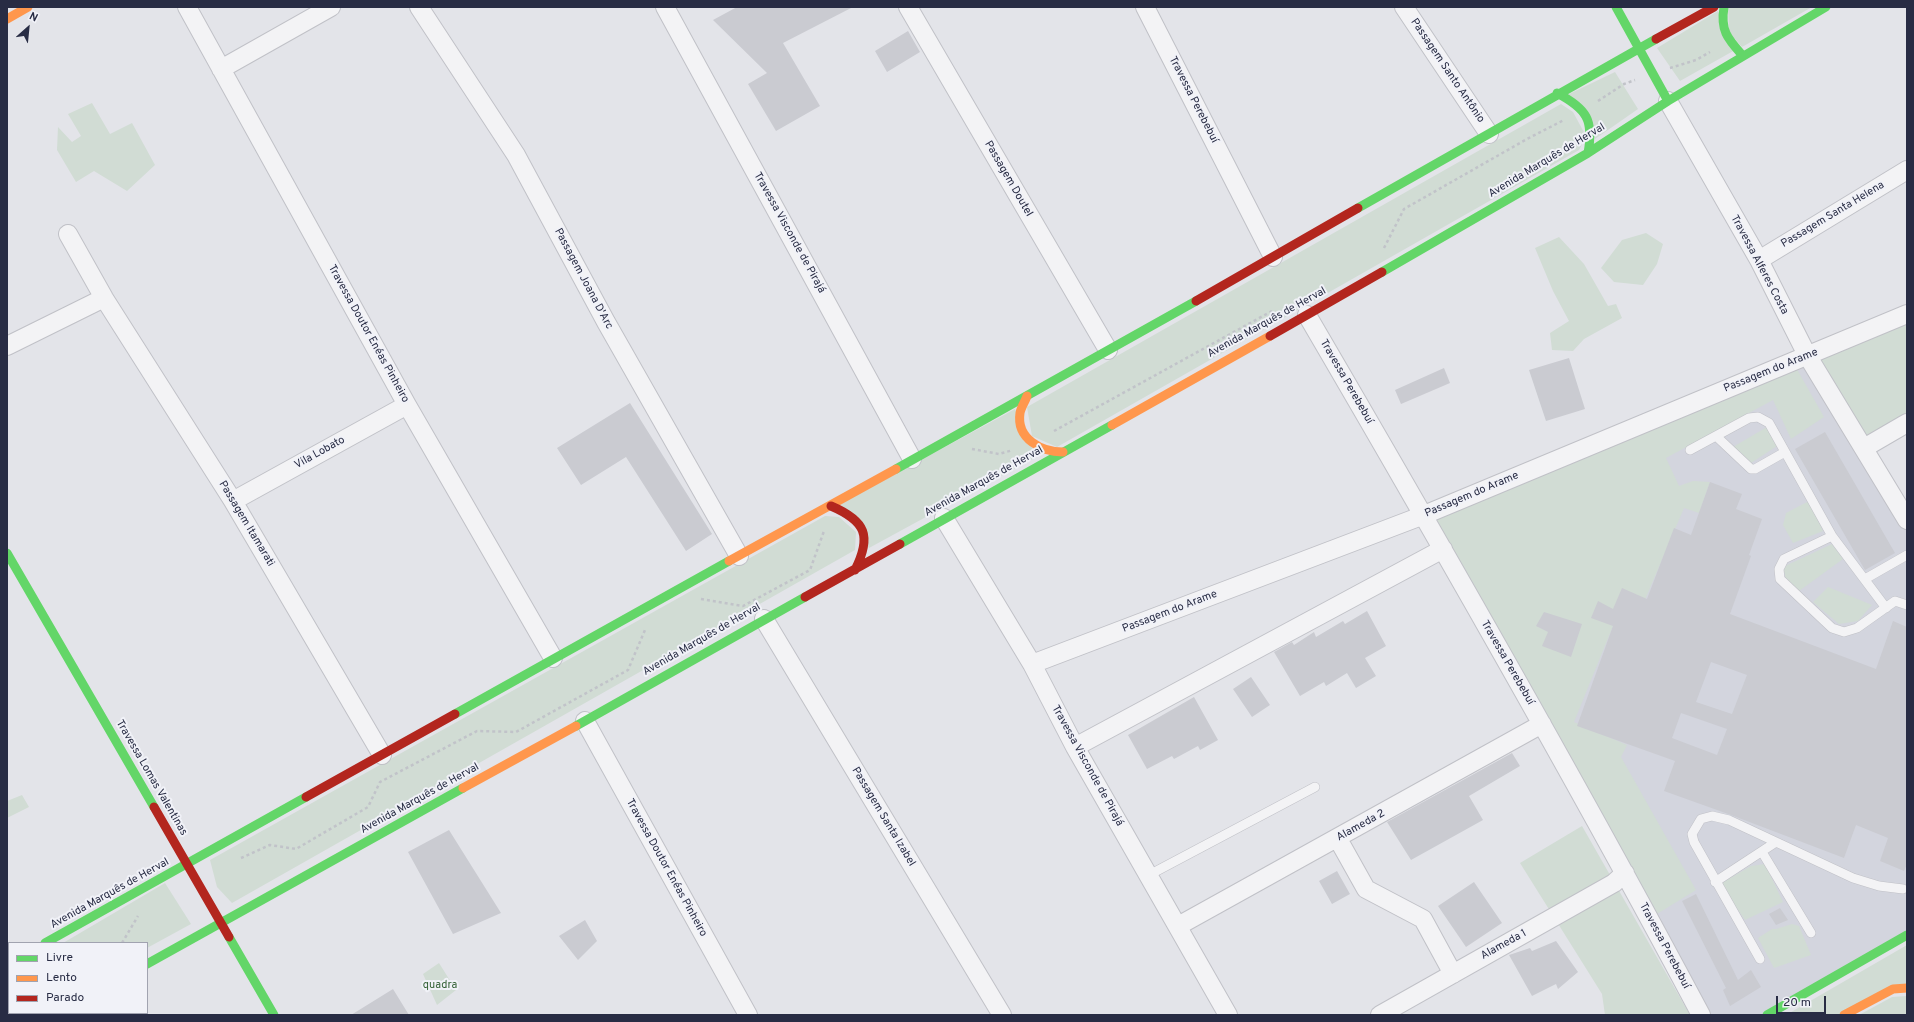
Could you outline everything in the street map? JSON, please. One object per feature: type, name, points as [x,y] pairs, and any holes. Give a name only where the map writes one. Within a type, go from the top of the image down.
[{"type":"main road","points":[[7,19],[28,7]]},
{"type":"main road","name":"Travessa Alferes Costa","points":[[1616,7],[1668,101]]},
{"type":"main road","name":"Avenida Marquês de Herval","points":[[47,942],[188,865],[553,658],[831,506],[1273,257],[1489,134],[1557,93],[1714,7]]},
{"type":"main road","points":[[1724,7],[1721,22],[1724,32],[1743,56]]},
{"type":"main road","name":"Avenida Marquês de Herval","points":[[148,963],[585,721],[764,619],[855,570],[944,518],[1307,315],[1588,152],[1668,101],[1826,7]]},
{"type":"main road","points":[[1557,93],[1573,102],[1583,111],[1591,131],[1588,152]]},
{"type":"main road","points":[[1027,396],[1020,414],[1022,429],[1032,444],[1046,451],[1063,452]]},
{"type":"main road","points":[[831,506],[847,513],[863,529],[866,541],[864,554],[855,570]]},
{"type":"main road","name":"Travessa Lomas Valentinas","points":[[7,553],[12,575],[188,865],[274,1015]]},
{"type":"main road","points":[[1767,1015],[1907,934]]},
{"type":"main road","points":[[1844,1015],[1893,989],[1907,988]]},
{"type":"street","name":"Travessa Doutor Enéas Pinheiro","points":[[187,7],[407,406],[553,658]]},
{"type":"street","points":[[221,69],[331,7]]},
{"type":"street","name":"Passagem Joana D'Arc","points":[[419,7],[516,155],[606,322],[739,556]]},
{"type":"street","name":"Travessa Visconde de Pirajá","points":[[665,7],[912,459]]},
{"type":"street","name":"Passagem Doutel","points":[[908,7],[1108,350]]},
{"type":"street","name":"Travessa Perebebuí","points":[[1146,7],[1273,257]]},
{"type":"street","name":"Passagem Santo Antônio","points":[[1404,7],[1489,134]]},
{"type":"street","name":"Travessa Alferes Costa","points":[[1668,101],[1759,260],[1807,355],[1907,520]]},
{"type":"street","name":"Passagem Santa Helena","points":[[1759,260],[1907,170]]},
{"type":"street","name":"Passagem Itamarati","points":[[68,234],[104,298],[232,501],[382,754]]},
{"type":"street","points":[[7,346],[104,298]]},
{"type":"street","name":"Passagem do Arame","points":[[1032,664],[1424,515],[1907,314]]},
{"type":"street","name":"Travessa Perebebuí","points":[[1307,315],[1424,515],[1626,873],[1701,1015]]},
{"type":"street","name":"Vila Lobato","points":[[232,501],[407,406]]},
{"type":"street","points":[[1864,448],[1907,423]]},
{"type":"street","name":"Travessa Visconde de Pirajá","points":[[944,518],[1032,664],[1075,747],[1228,1015]]},
{"type":"street","points":[[1075,747],[1443,549]]},
{"type":"street","name":"Passagem Santa Izabel","points":[[764,619],[1002,1015]]},
{"type":"street","name":"Travessa Doutor Enéas Pinheiro","points":[[585,721],[748,1015]]},
{"type":"street","name":"Alameda 2","points":[[1178,926],[1338,839],[1542,724]]},
{"type":"street","points":[[1338,839],[1366,889],[1423,919],[1453,974]]},
{"type":"street","name":"Alameda 1","points":[[1380,1015],[1614,884],[1626,873]]},
{"type":"lane","points":[[1690,450],[1749,418],[1758,417],[1770,423],[1832,536],[1886,608]]},
{"type":"lane","points":[[1716,436],[1751,469],[1755,469],[1786,452]]},
{"type":"lane","points":[[1832,536],[1784,559],[1779,569],[1780,579],[1832,628],[1844,632],[1857,628],[1894,601],[1907,605]]},
{"type":"lane","points":[[1865,579],[1907,555]]},
{"type":"lane","points":[[1149,875],[1315,787]]},
{"type":"lane","points":[[1760,959],[1715,882],[1694,842],[1692,834],[1701,819],[1712,816],[1729,820],[1853,878],[1878,886],[1906,891]]},
{"type":"lane","points":[[1715,882],[1776,842]]},
{"type":"lane","points":[[1762,852],[1810,933]]},
{"type":"path","points":[[1381,253],[1404,209],[1526,139],[1583,111],[1624,84],[1652,73],[1696,60],[1730,40]]},
{"type":"path","points":[[970,449],[999,454],[1032,444],[1144,380],[1276,308]]},
{"type":"path","points":[[696,598],[743,606],[810,570],[824,530]]},
{"type":"path","points":[[236,860],[270,844],[296,849],[368,807],[380,782],[477,731],[516,732],[628,670],[644,631],[650,626]]},
{"type":"path","points":[[123,942],[136,917],[142,913]]},
{"type":"shaded area","points":[[1807,355],[1907,520],[1907,935],[1767,1015],[1701,1015],[1424,515]]},
{"type":"green space","points":[[1728,7],[1812,7],[1742,47],[1729,32]]},
{"type":"green space","points":[[1718,11],[1735,50],[1680,81],[1657,48]]},
{"type":"green space","points":[[1615,72],[1638,109],[1595,139],[1567,95]]},
{"type":"green space","points":[[92,103],[110,134],[132,123],[155,165],[127,191],[94,171],[76,182],[57,150],[58,127],[72,142],[81,136],[68,114]]},
{"type":"green space","points":[[1561,104],[1573,112],[1586,136],[1579,150],[1057,447],[1032,436],[1027,407]]},
{"type":"green space","points":[[1646,233],[1663,244],[1657,264],[1643,285],[1614,282],[1601,268],[1622,240]]},
{"type":"green space","points":[[1559,237],[1584,264],[1608,306],[1616,304],[1622,318],[1584,339],[1573,351],[1552,350],[1550,333],[1569,321],[1553,291],[1535,248]]},
{"type":"green space","points":[[1907,314],[1907,423],[1864,448],[1807,355]]},
{"type":"green space","points":[[1794,364],[1824,417],[1791,439],[1773,400],[1666,458],[1679,486],[1693,481],[1710,482],[1699,513],[1684,508],[1633,628],[1615,621],[1574,722],[1627,745],[1621,757],[1696,890],[1657,914],[1430,517]]},
{"type":"green space","points":[[1015,409],[1036,457],[869,548],[840,504]]},
{"type":"green space","points":[[1767,427],[1777,446],[1751,463],[1733,447]]},
{"type":"green space","points":[[1809,501],[1823,531],[1793,543],[1783,525],[1786,513]]},
{"type":"green space","points":[[825,516],[839,517],[856,532],[855,550],[232,903],[217,887],[210,860]]},
{"type":"green space","points":[[1832,544],[1843,559],[1799,591],[1786,580],[1783,567]]},
{"type":"green space","points":[[1828,587],[1872,605],[1858,621],[1839,624],[1813,602]]},
{"type":"green space","points":[[22,795],[29,807],[7,818],[7,801]]},
{"type":"green space","points":[[1582,826],[1690,1015],[1605,1015],[1602,994],[1520,863]]},
{"type":"green space","points":[[1765,864],[1783,902],[1745,920],[1720,884],[1751,866]]},
{"type":"green space","points":[[165,883],[191,924],[148,947],[148,942],[65,942]]},
{"type":"green space","points":[[1792,924],[1799,926],[1811,955],[1774,968],[1758,938],[1772,929]]},
{"type":"green space","points":[[1907,945],[1907,986],[1845,1015],[1786,1015]]},
{"type":"green space","name":"quadra","points":[[439,963],[456,990],[437,1005],[423,974]]},
{"type":"green space","points":[[1907,996],[1907,1015],[1859,1015],[1892,997]]},
{"type":"building","points":[[737,7],[853,7],[783,43],[820,106],[776,131],[748,84],[767,73],[713,20]]},
{"type":"building","points":[[908,31],[920,52],[887,72],[875,51]]},
{"type":"building","points":[[1569,358],[1585,409],[1546,421],[1529,370]]},
{"type":"building","points":[[1444,368],[1450,383],[1401,404],[1395,390]]},
{"type":"building","points":[[630,403],[712,534],[686,551],[626,457],[581,485],[557,448]]},
{"type":"building","points":[[1825,432],[1895,553],[1865,570],[1795,449]]},
{"type":"building","points":[[1710,482],[1742,494],[1736,509],[1762,519],[1749,555],[1751,556],[1730,614],[1876,669],[1893,621],[1907,627],[1907,864],[1904,871],[1880,861],[1888,838],[1856,825],[1844,858],[1664,791],[1675,761],[1577,726],[1613,626],[1591,618],[1598,601],[1613,609],[1622,588],[1647,599],[1674,528],[1691,535]],"holes":[[[1711,662],[1747,675],[1732,714],[1696,702]],[[1681,713],[1727,729],[1717,755],[1672,738]]]},
{"type":"building","points":[[1367,611],[1386,646],[1365,658],[1376,676],[1356,688],[1347,673],[1326,686],[1324,682],[1300,696],[1274,652],[1292,642],[1294,645],[1314,632],[1316,637],[1343,621],[1345,624]]},
{"type":"building","points":[[1544,612],[1582,624],[1571,657],[1542,646],[1548,632],[1536,626]]},
{"type":"building","points":[[1251,677],[1270,705],[1252,717],[1233,689]]},
{"type":"building","points":[[1194,697],[1218,740],[1200,750],[1198,746],[1174,759],[1172,756],[1147,769],[1128,735]]},
{"type":"building","points":[[1512,753],[1520,766],[1469,796],[1483,820],[1411,860],[1387,822]]},
{"type":"building","points":[[449,830],[501,913],[453,934],[408,852]]},
{"type":"building","points":[[1337,871],[1350,894],[1332,904],[1319,881]]},
{"type":"building","points":[[1474,882],[1502,923],[1466,947],[1438,906]]},
{"type":"building","points":[[1696,894],[1738,980],[1751,970],[1761,987],[1730,1006],[1723,990],[1726,988],[1682,901]]},
{"type":"building","points":[[1780,908],[1788,920],[1776,925],[1769,914]]},
{"type":"building","points":[[585,920],[597,941],[578,960],[559,936]]},
{"type":"building","points":[[1556,941],[1578,972],[1558,989],[1556,984],[1532,996],[1509,955],[1530,948],[1532,951]]},
{"type":"building","points":[[393,989],[409,1015],[351,1015]]},
{"type":"traffic: fast","points":[[1616,7],[1668,101]]},
{"type":"traffic: fast","points":[[1724,7],[1724,29],[1733,45],[1743,56]]},
{"type":"traffic: fast","points":[[1382,272],[1588,153],[1668,101],[1826,7]]},
{"type":"traffic: fast","points":[[1358,208],[1656,39]]},
{"type":"traffic: fast","points":[[1557,93],[1575,104],[1582,110],[1586,117],[1590,132],[1588,153]]},
{"type":"traffic: fast","points":[[896,469],[1196,301]]},
{"type":"traffic: fast","points":[[900,544],[1112,425]]},
{"type":"traffic: fast","points":[[7,553],[154,807]]},
{"type":"traffic: fast","points":[[455,714],[729,561]]},
{"type":"traffic: fast","points":[[576,726],[805,597]]},
{"type":"traffic: fast","points":[[148,963],[463,788]]},
{"type":"traffic: fast","points":[[47,942],[306,797]]},
{"type":"traffic: fast","points":[[1767,1015],[1907,935]]},
{"type":"traffic: fast","points":[[229,937],[274,1015]]},
{"type":"traffic: slow","points":[[7,19],[28,7]]},
{"type":"traffic: slow","points":[[1112,425],[1270,336]]},
{"type":"traffic: slow","points":[[1027,396],[1020,413],[1020,422],[1026,437],[1039,447],[1047,450],[1063,452]]},
{"type":"traffic: slow","points":[[729,561],[896,469]]},
{"type":"traffic: slow","points":[[463,788],[576,726]]},
{"type":"traffic: slow","points":[[1844,1015],[1893,989],[1907,988]]},
{"type":"traffic: jam","points":[[1656,39],[1714,7]]},
{"type":"traffic: jam","points":[[1196,301],[1358,208]]},
{"type":"traffic: jam","points":[[1270,336],[1382,272]]},
{"type":"traffic: jam","points":[[831,506],[852,518],[862,531],[864,539],[863,548],[855,570]]},
{"type":"traffic: jam","points":[[805,597],[900,544]]},
{"type":"traffic: jam","points":[[306,797],[455,714]]},
{"type":"traffic: jam","points":[[154,807],[229,937]]}]
